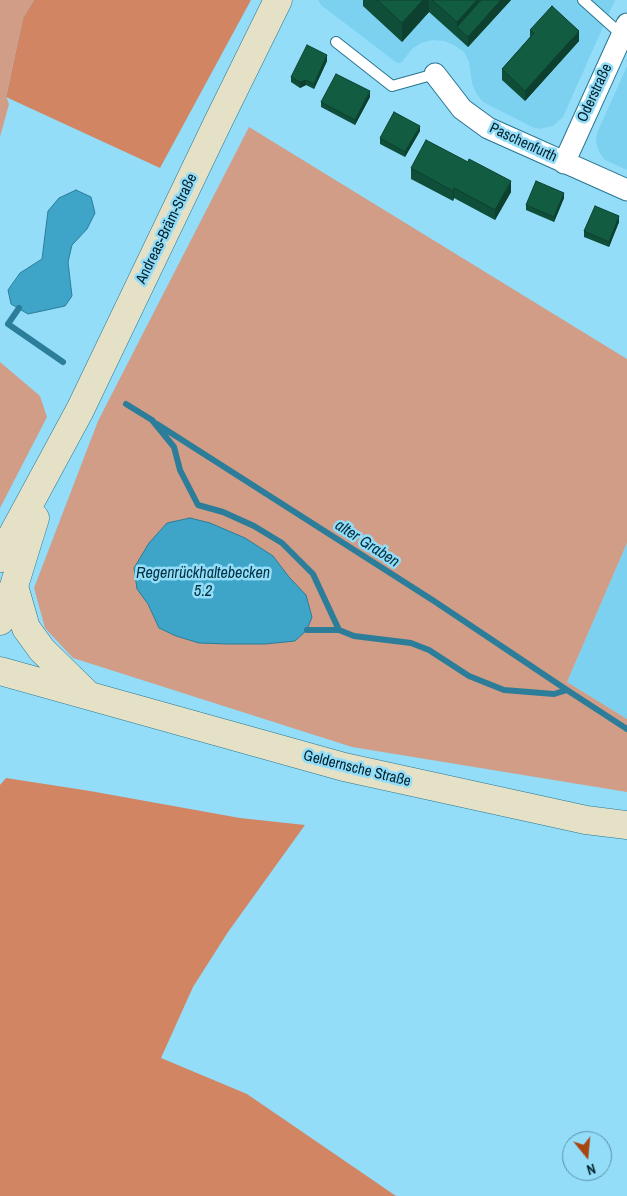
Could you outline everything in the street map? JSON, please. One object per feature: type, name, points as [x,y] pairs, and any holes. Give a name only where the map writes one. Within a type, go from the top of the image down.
[{"type":"main road","name":"Andreas-Bräm-Straße","points":[[0,558],[80,410],[213,131],[278,0]]},
{"type":"main road","name":"Andreas-Bräm-Straße","points":[[0,621],[14,586],[54,458]]},
{"type":"main road","name":"Geldernsche Straße","points":[[14,586],[26,628],[42,650],[90,697]]},
{"type":"main road","name":"Geldernsche Straße","points":[[0,671],[344,767],[568,816],[627,825]]},
{"type":"street","name":"Oderstraße","points":[[564,162],[624,29]]},
{"type":"street","name":"Paschenfurth","points":[[435,74],[462,109],[488,128],[627,190]]},
{"type":"lane","points":[[583,0],[624,29]]},
{"type":"lane","points":[[336,42],[392,86],[435,74]]},
{"type":"shaded area","points":[[0,0],[34,0],[23,18],[6,96],[9,104],[0,137]]},
{"type":"shaded area","points":[[34,0],[251,0],[160,168],[6,97],[23,18]]},
{"type":"shaded area","points":[[318,0],[615,0],[563,117],[553,126],[539,129],[483,102],[476,93],[472,83],[469,62],[464,52],[454,45],[444,41],[432,40],[421,43],[412,49],[402,62],[397,63],[321,5]]},
{"type":"shaded area","points":[[627,66],[627,170],[605,160],[599,152],[596,142],[597,133]]},
{"type":"shaded area","points":[[249,127],[627,359],[627,543],[567,682],[627,719],[627,792],[352,747],[73,658],[45,628],[34,588],[98,421]]},
{"type":"shaded area","points":[[0,362],[40,396],[47,417],[0,508]]},
{"type":"shaded area","points":[[627,543],[627,719],[567,682]]},
{"type":"shaded area","points":[[6,778],[240,818],[305,825],[228,932],[193,987],[161,1058],[247,1094],[396,1196],[0,1196],[0,785]]},
{"type":"water","points":[[76,190],[91,197],[95,213],[87,229],[72,245],[68,262],[72,296],[65,306],[28,314],[11,304],[8,290],[20,273],[42,259],[48,211],[59,198]]},
{"type":"water","name":"Regenrückhaltebecken 5.2","points":[[190,518],[210,523],[245,538],[273,556],[306,595],[312,617],[307,630],[295,641],[265,644],[227,644],[199,643],[176,636],[159,628],[148,604],[137,589],[134,568],[149,543],[167,523]]},
{"type":"building","points":[[377,0],[423,0],[402,23]]},
{"type":"building","points":[[432,0],[477,0],[457,22]]},
{"type":"building","points":[[481,0],[501,0],[468,37],[457,27]]},
{"type":"building","points":[[552,6],[579,31],[525,91],[502,69],[534,33],[530,30]]},
{"type":"building","points":[[307,45],[327,55],[314,84],[306,80],[300,82],[291,77]]},
{"type":"building","points":[[336,74],[370,91],[355,120],[321,102]]},
{"type":"building","points":[[394,112],[420,126],[405,152],[380,138]]},
{"type":"building","points":[[426,140],[468,162],[469,159],[511,181],[495,210],[454,188],[453,191],[411,168]]},
{"type":"building","points":[[536,181],[564,193],[554,217],[526,205]]},
{"type":"building","points":[[595,206],[619,216],[609,242],[584,231]]},
{"type":"waterway","points":[[19,308],[8,324],[63,362]]},
{"type":"waterway","points":[[126,404],[152,420],[174,447],[180,470],[198,505],[223,512],[254,526],[282,543],[313,574],[339,630],[354,636],[411,643],[429,650],[469,676],[504,690],[554,694],[567,690],[627,729]]},
{"type":"waterway","name":"alter Graben","points":[[157,424],[434,601],[567,690]]},
{"type":"waterway","points":[[307,630],[339,630]]}]
